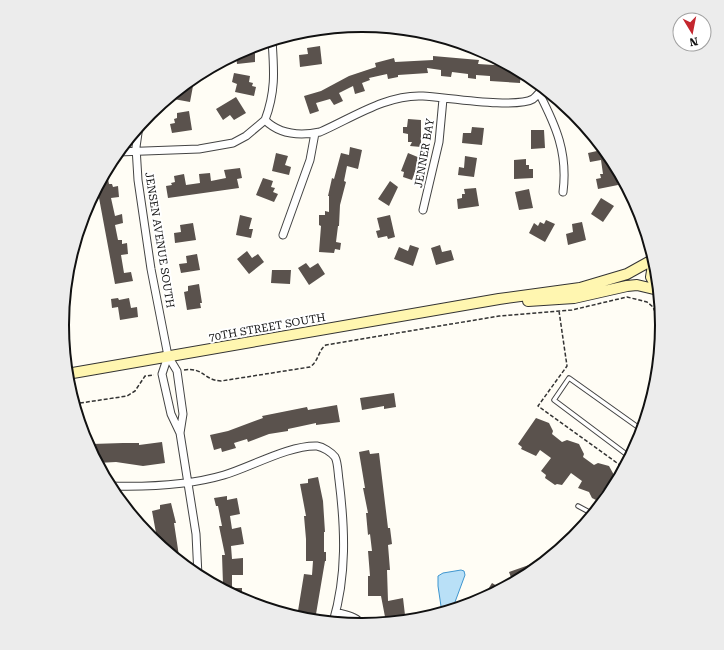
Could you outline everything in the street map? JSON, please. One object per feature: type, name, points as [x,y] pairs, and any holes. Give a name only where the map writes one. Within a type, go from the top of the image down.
[{"type":"main road","name":"70TH STREET SOUTH","points":[[74,373],[499,300],[580,288],[627,274],[648,262]]},
{"type":"main road","name":"70TH STREET SOUTH","points":[[471,306],[574,298],[637,285],[652,289]]},
{"type":"street","points":[[126,152],[199,149],[233,143],[246,136],[265,120],[272,100],[275,82],[272,47]]},
{"type":"street","points":[[265,120],[271,126],[289,134],[315,133],[382,103],[398,98],[422,96],[443,99],[506,102],[532,99],[539,92]]},
{"type":"street","points":[[543,96],[561,141],[565,176],[563,192]]},
{"type":"street","name":"JENNER BAY","points":[[423,210],[439,142],[443,99]]},
{"type":"street","points":[[283,235],[310,160],[315,133]]},
{"type":"street","name":"JENSEN AVENUE SOUTH","points":[[138,137],[136,151],[138,180],[149,254],[168,356],[177,371],[183,414],[180,432]]},
{"type":"street","name":"JENSEN AVENUE SOUTH","points":[[168,356],[162,374],[171,414],[180,432],[196,534],[198,568]]},
{"type":"street","points":[[117,486],[151,487],[188,481],[222,475],[266,458],[301,449],[318,446],[328,450],[336,458],[343,511],[344,545],[342,583],[335,616]]},
{"type":"street","points":[[336,612],[354,618]]},
{"type":"lane","points":[[626,454],[554,400],[569,378],[637,426]]},
{"type":"lane","points":[[578,506],[588,511]]},
{"type":"path","points":[[177,371],[196,369],[214,380],[221,381],[310,367],[318,359],[323,347],[326,345],[499,316],[559,311],[593,306],[627,297],[647,302],[654,309]]},
{"type":"path","points":[[559,311],[567,366],[538,406],[620,465]]},
{"type":"path","points":[[80,403],[127,396],[135,390],[145,376],[162,374]]},
{"type":"water","points":[[461,570],[464,571],[465,575],[455,602],[441,607],[438,576],[443,573]]},
{"type":"building","points":[[320,46],[322,64],[300,67],[299,55],[308,54],[307,48]]},
{"type":"building","points":[[255,53],[255,62],[237,64],[237,60]]},
{"type":"building","points":[[433,56],[479,60],[478,64],[498,65],[520,78],[520,83],[490,81],[490,76],[476,75],[476,79],[468,78],[468,74],[452,72],[451,77],[441,76],[441,70],[427,68],[428,73],[398,75],[398,77],[388,79],[387,74],[369,78],[370,80],[362,83],[365,91],[355,94],[353,86],[339,93],[343,101],[334,105],[330,99],[316,103],[319,111],[310,114],[304,96],[321,91],[349,76],[376,67],[375,63],[394,58],[395,62],[433,60]]},
{"type":"building","points":[[234,73],[250,76],[249,82],[253,83],[252,86],[256,87],[254,96],[235,92],[237,84],[232,82]]},
{"type":"building","points":[[193,86],[193,86],[190,102],[176,99]]},
{"type":"building","points":[[236,97],[246,113],[234,120],[230,115],[223,120],[216,109]]},
{"type":"building","points":[[189,111],[192,130],[172,133],[170,124],[175,123],[174,119],[177,118],[177,113]]},
{"type":"building","points":[[408,119],[421,120],[421,147],[410,146],[412,142],[408,142],[408,134],[403,133],[403,127],[407,127]]},
{"type":"building","points":[[472,127],[484,128],[482,145],[462,143],[463,133],[471,133]]},
{"type":"building","points":[[531,130],[544,130],[545,148],[531,149]]},
{"type":"building","points":[[350,147],[362,150],[358,169],[347,166],[344,181],[346,182],[340,205],[339,226],[336,242],[341,243],[340,250],[335,249],[334,253],[319,252],[321,226],[319,225],[319,215],[325,215],[325,211],[329,212],[328,196],[332,178],[334,179],[341,153],[349,155]]},
{"type":"building","points":[[597,151],[606,162],[618,185],[598,189],[596,179],[601,178],[600,174],[603,174],[601,160],[590,162],[588,153]]},
{"type":"building","points":[[276,153],[288,156],[285,165],[291,167],[289,175],[272,171]]},
{"type":"building","points":[[408,153],[420,158],[412,180],[403,177],[404,172],[401,171]]},
{"type":"building","points":[[465,156],[477,158],[474,177],[458,175],[459,167],[464,168]]},
{"type":"building","points":[[526,159],[526,165],[529,165],[529,169],[533,169],[533,178],[514,179],[514,160]]},
{"type":"building","points":[[240,168],[242,178],[237,179],[239,188],[168,198],[166,186],[172,185],[171,183],[175,182],[174,176],[184,174],[186,185],[200,183],[199,174],[210,173],[211,181],[226,178],[224,170]]},
{"type":"building","points":[[263,178],[273,181],[271,187],[275,188],[273,192],[278,194],[274,202],[256,195]]},
{"type":"building","points":[[107,179],[109,184],[112,184],[113,187],[118,186],[119,197],[111,198],[115,216],[122,214],[123,223],[115,225],[118,240],[122,240],[122,244],[127,243],[128,254],[121,255],[124,273],[131,272],[133,281],[115,284],[99,196]]},
{"type":"building","points":[[390,181],[398,187],[389,206],[378,199]]},
{"type":"building","points":[[476,188],[479,206],[458,209],[457,199],[462,198],[462,194],[465,194],[464,189]]},
{"type":"building","points":[[529,189],[533,208],[519,210],[515,192]]},
{"type":"building","points":[[601,198],[614,206],[603,222],[591,214]]},
{"type":"building","points":[[240,215],[252,218],[249,229],[253,229],[251,238],[236,235]]},
{"type":"building","points":[[390,215],[395,237],[388,239],[387,236],[378,238],[376,231],[380,230],[377,218]]},
{"type":"building","points":[[546,220],[555,224],[545,242],[529,233],[534,223],[538,226],[540,222],[544,224]]},
{"type":"building","points":[[582,222],[586,240],[568,245],[566,234],[573,232],[572,224]]},
{"type":"building","points":[[193,223],[196,240],[175,243],[174,233],[181,232],[180,225]]},
{"type":"building","points":[[410,245],[419,248],[413,266],[394,259],[399,247],[408,251]]},
{"type":"building","points":[[440,245],[442,252],[451,250],[454,260],[436,265],[431,248]]},
{"type":"building","points":[[247,251],[252,258],[258,254],[264,262],[249,274],[237,259]]},
{"type":"building","points":[[197,254],[200,270],[181,273],[179,264],[187,263],[186,256]]},
{"type":"building","points":[[306,263],[310,268],[318,263],[325,274],[309,285],[298,268]]},
{"type":"building","points":[[272,270],[291,270],[290,284],[271,283]]},
{"type":"building","points":[[199,284],[202,303],[200,303],[201,308],[187,310],[184,292],[188,291],[188,286]]},
{"type":"building","points":[[118,298],[119,300],[129,298],[131,308],[137,307],[138,317],[120,320],[118,307],[112,308],[111,299]]},
{"type":"building","points":[[394,393],[396,407],[384,409],[384,406],[362,410],[360,398]]},
{"type":"building","points":[[337,405],[340,422],[316,425],[316,423],[288,429],[288,431],[269,434],[248,442],[247,439],[234,443],[236,448],[222,452],[221,448],[214,450],[210,435],[228,431],[263,418],[262,416],[307,407],[308,410]]},
{"type":"building","points":[[536,418],[549,423],[553,431],[552,434],[562,442],[567,440],[579,444],[584,454],[583,457],[594,465],[598,463],[609,466],[614,475],[596,500],[592,498],[589,492],[578,488],[582,481],[571,473],[562,485],[555,485],[545,478],[546,475],[541,471],[551,458],[540,450],[536,456],[521,449],[522,447],[518,444]]},
{"type":"building","points":[[162,442],[165,463],[143,466],[116,462],[103,463],[94,444],[139,443],[139,445]]},
{"type":"building","points":[[369,450],[370,454],[379,453],[388,528],[390,528],[392,544],[388,545],[390,570],[387,570],[388,601],[403,598],[405,614],[385,617],[381,596],[368,596],[368,576],[370,576],[368,551],[372,551],[370,534],[368,535],[366,513],[368,513],[363,488],[365,488],[359,452]]},
{"type":"building","points":[[318,477],[323,501],[325,532],[324,552],[326,552],[326,561],[316,614],[298,611],[304,574],[312,575],[313,561],[306,561],[304,516],[306,516],[300,484],[308,483],[308,479]]},
{"type":"building","points":[[227,496],[227,500],[237,498],[240,514],[230,516],[232,529],[241,527],[244,544],[231,546],[232,559],[243,558],[243,575],[232,575],[232,588],[223,583],[222,555],[225,555],[219,526],[222,526],[218,506],[216,506],[214,498]]},
{"type":"building","points":[[171,503],[176,523],[174,523],[178,553],[156,533],[152,511],[160,509],[160,505]]},
{"type":"building","points":[[531,564],[511,577],[509,572]]},
{"type":"building","points":[[492,583],[496,586],[492,588],[488,590]]},
{"type":"building","points":[[232,588],[242,588],[242,592]]}]
